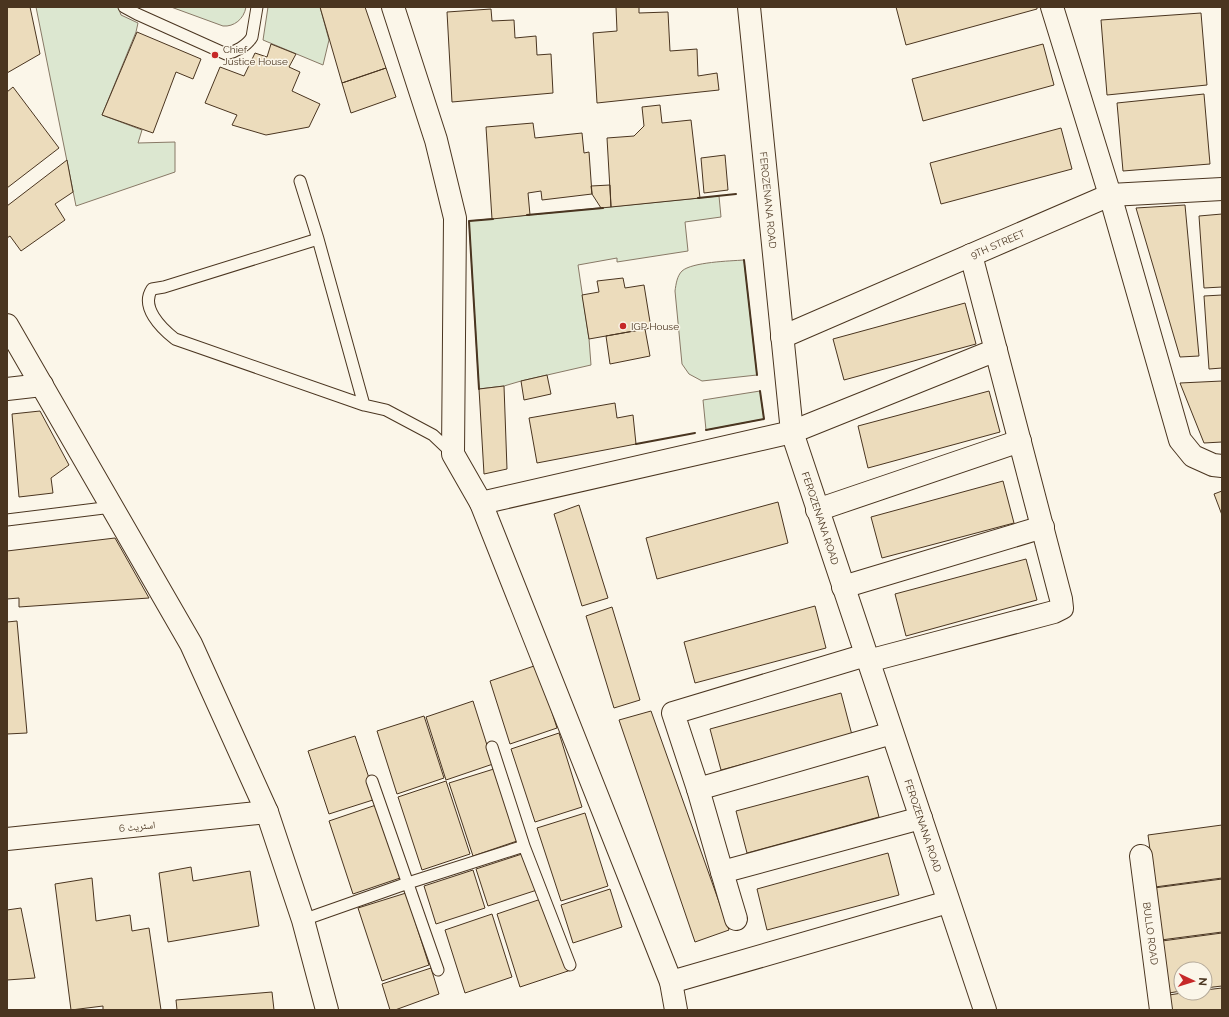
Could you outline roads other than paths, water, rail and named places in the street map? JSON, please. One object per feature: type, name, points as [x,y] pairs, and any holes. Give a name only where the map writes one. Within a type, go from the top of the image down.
[{"type":"street","points":[[393,7],[436,140],[454,218],[453,454],[481,503],[672,982],[676,1010]]},
{"type":"street","name":"FEROZENANA ROAD","points":[[748,7],[792,432],[985,1010]]},
{"type":"street","points":[[1052,7],[1110,195],[1180,440],[1193,456],[1213,465],[1222,466]]},
{"type":"street","name":"9TH STREET","points":[[782,337],[1110,195],[1222,189]]},
{"type":"street","points":[[736,919],[698,789],[673,713],[867,658],[1054,612],[1062,608],[1043,527],[972,255]]},
{"type":"street","points":[[7,325],[191,644],[267,812],[303,920],[327,1010]]},
{"type":"street","points":[[481,503],[792,432],[996,350]]},
{"type":"street","points":[[7,389],[42,385]]},
{"type":"street","points":[[818,510],[1020,441]]},
{"type":"street","points":[[843,587],[1043,527]]},
{"type":"street","points":[[698,789],[892,733]]},
{"type":"street","name":"اسٹریٹ 6","points":[[7,839],[267,812]]},
{"type":"street","points":[[722,872],[921,818]]},
{"type":"street","name":"BULLO ROAD","points":[[1141,856],[1161,1010]]},
{"type":"street","points":[[672,982],[948,902]]},
{"type":"lane","points":[[124,7],[226,54],[233,52],[249,41],[252,37],[256,7]]},
{"type":"lane","points":[[300,182],[318,239],[364,405]]},
{"type":"lane","points":[[318,239],[164,287],[152,289],[149,293],[149,305],[154,317],[166,332],[175,339],[364,405],[386,410],[433,435],[453,454]]},
{"type":"lane","points":[[7,520],[112,507]]},
{"type":"lane","points":[[492,747],[524,846],[570,965]]},
{"type":"lane","points":[[372,781],[438,970]]},
{"type":"lane","points":[[303,920],[408,883],[524,846]]},
{"type":"place","name":"Chief Justice House","points":[[215,55]]},
{"type":"place","name":"IGP House","points":[[623,326]]}]
